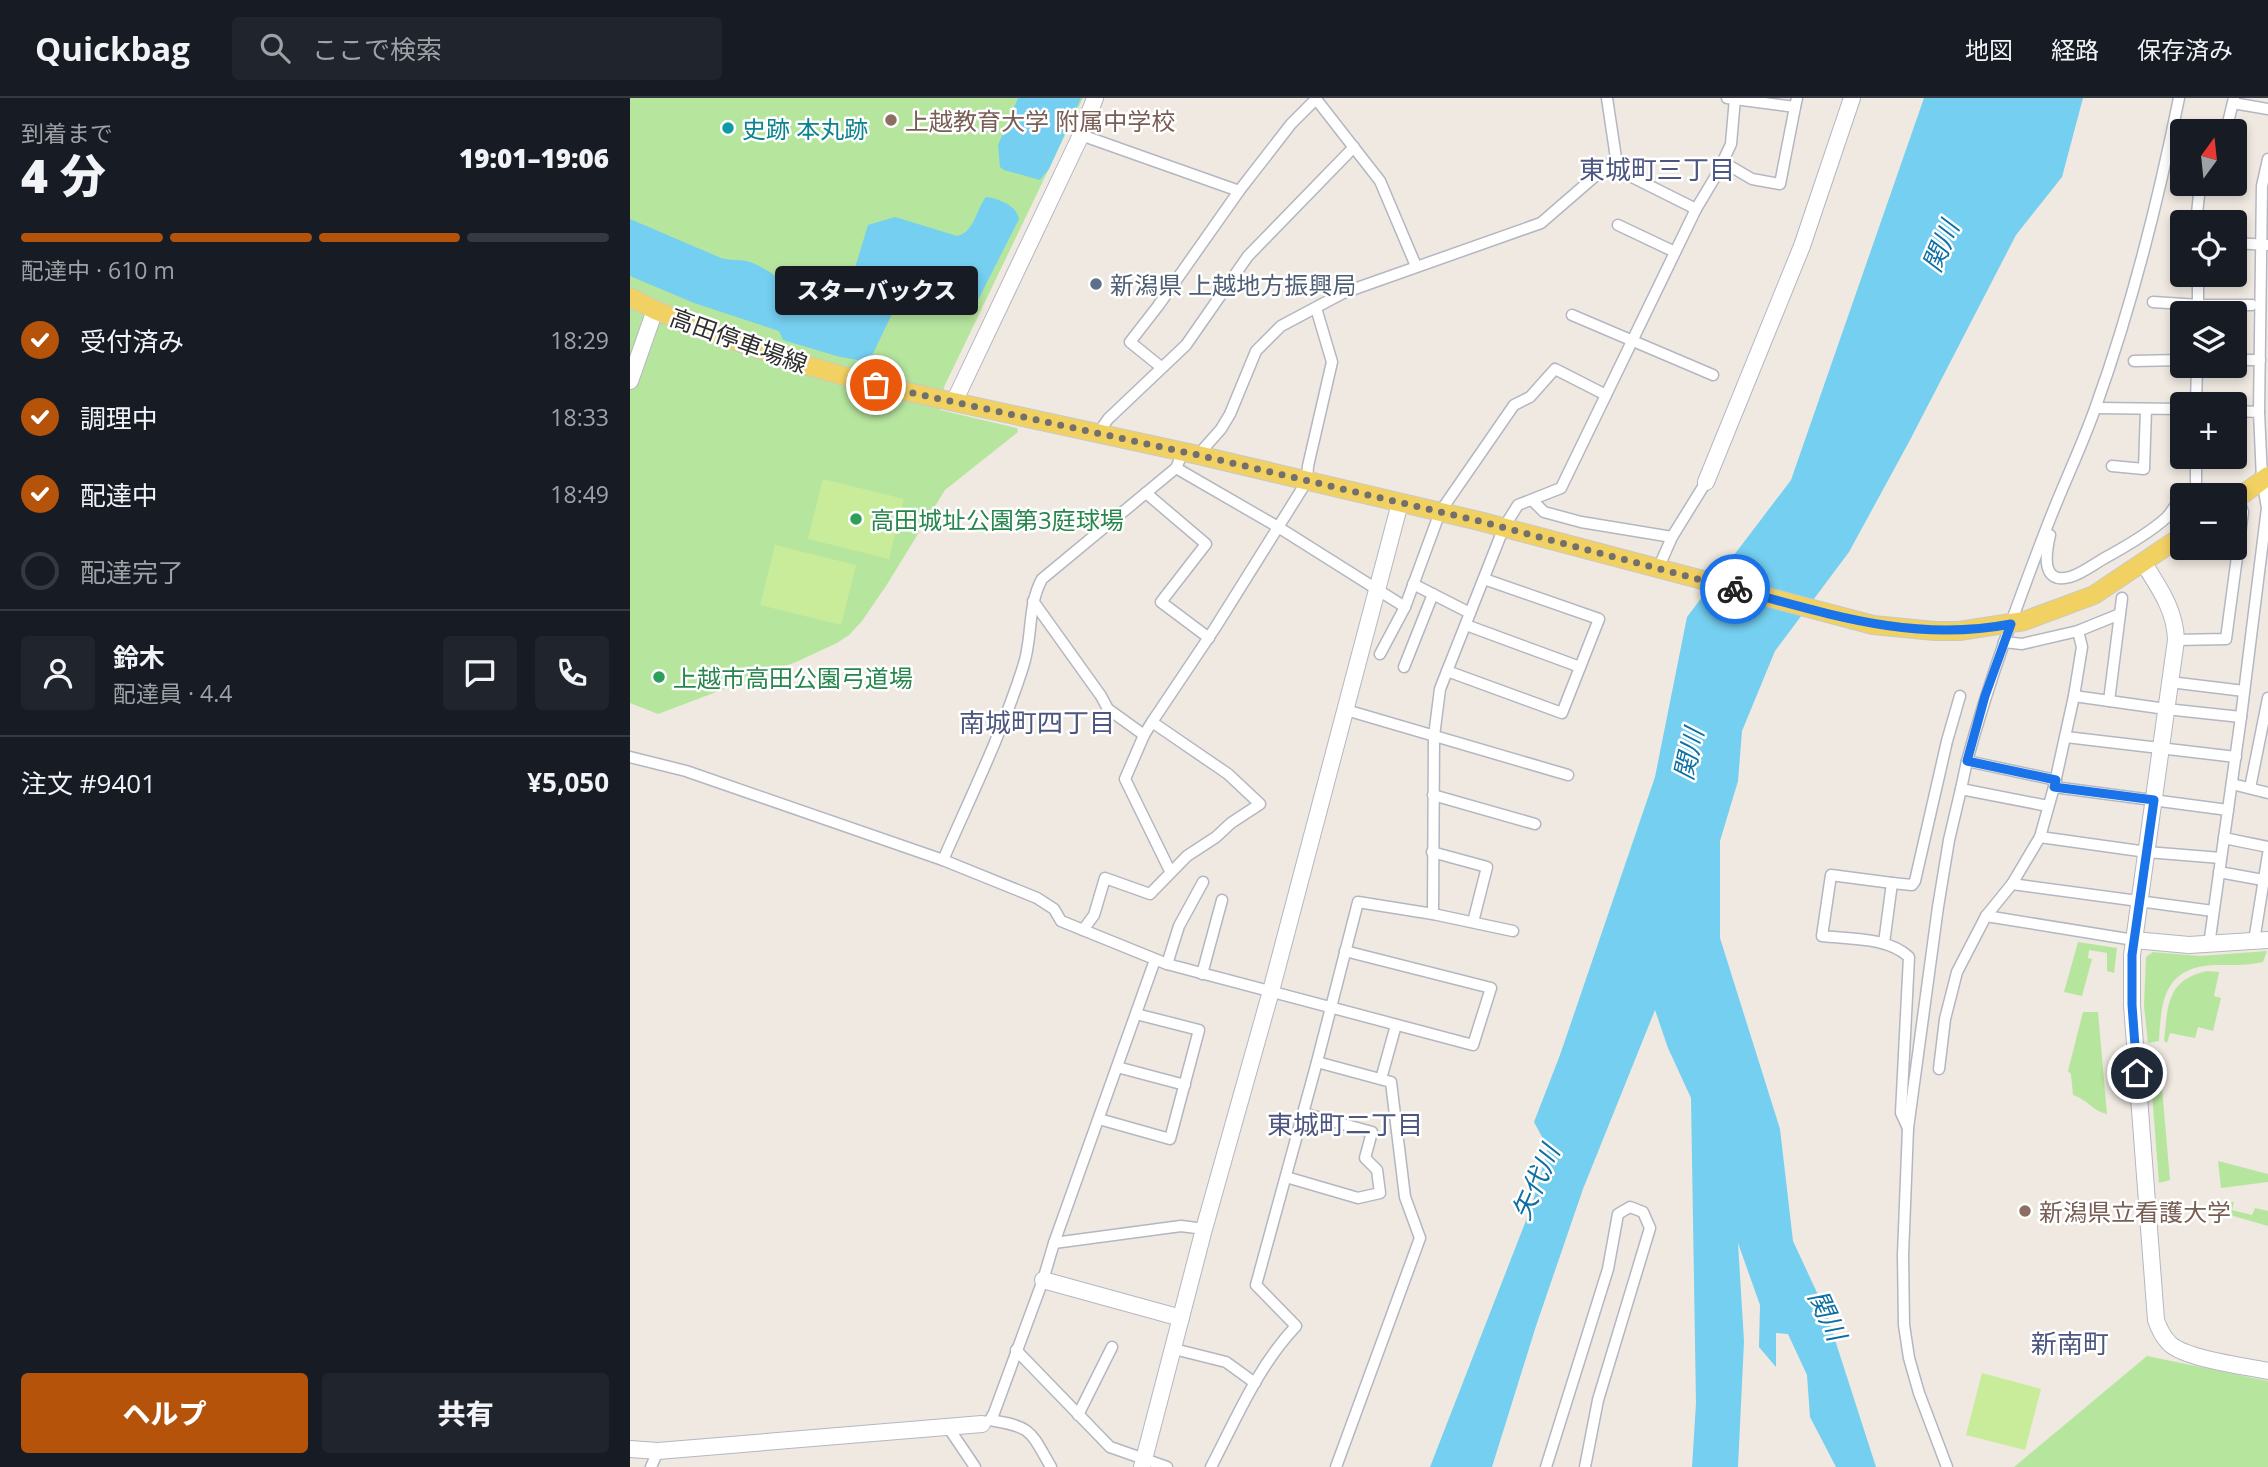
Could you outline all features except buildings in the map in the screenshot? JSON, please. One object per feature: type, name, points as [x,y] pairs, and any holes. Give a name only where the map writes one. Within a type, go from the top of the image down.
[{"type":"main road","name":"高田停車場線","points":[[630,297],[655,310],[798,363],[876,385],[1097,435],[1186,459],[1307,481],[1504,527],[1873,625],[1935,631],[2006,630],[2094,596],[2170,544]]},
{"type":"main road","points":[[2247,491],[2265,478]]},
{"type":"street","points":[[954,402],[1081,135],[1095,98]]},
{"type":"street","points":[[1161,367],[1130,342],[1239,191],[1291,124],[1317,98],[1380,181],[1416,266]]},
{"type":"street","points":[[1607,98],[1616,158],[1626,174],[1696,209]]},
{"type":"street","points":[[1664,570],[1672,537],[1706,482],[1802,246],[1852,98]]},
{"type":"street","points":[[1948,1467],[1919,1393],[1909,1358],[1903,1255],[1908,1128],[1949,840],[1967,761],[2006,630],[2096,408],[2123,323],[2166,162],[2179,98]]},
{"type":"street","points":[[1433,914],[1434,736],[1440,689],[1504,527],[1518,505],[1561,488],[1696,209],[1731,144],[1733,99],[1796,103],[1780,184],[1752,179],[1723,162]]},
{"type":"street","points":[[2229,119],[2233,101],[2268,109]]},
{"type":"street","points":[[1081,135],[1239,191]]},
{"type":"street","points":[[1097,435],[1108,419],[1186,345],[1248,256],[1354,147]]},
{"type":"street","points":[[943,860],[1015,693],[1026,661],[1033,601],[1042,579],[1220,429],[1230,414],[1251,360],[1261,344],[1281,326],[1343,293],[1541,222],[1616,158]]},
{"type":"street","points":[[2209,945],[2265,547],[2267,508],[2259,412],[2265,245],[2262,186],[2268,159]]},
{"type":"street","points":[[1618,225],[1675,252]]},
{"type":"street","points":[[2247,244],[2265,245]]},
{"type":"street","points":[[2153,302],[2170,305]]},
{"type":"street","points":[[2247,305],[2252,305]]},
{"type":"street","points":[[1170,872],[1125,779],[1144,735],[1209,638],[1307,481],[1308,466],[1332,362],[1316,308]]},
{"type":"street","points":[[630,381],[655,310]]},
{"type":"street","points":[[1572,315],[1713,375]]},
{"type":"street","points":[[2134,361],[2170,360]]},
{"type":"street","points":[[2247,360],[2260,360]]},
{"type":"street","points":[[1380,654],[1405,607],[1440,512],[1514,405],[1530,397],[1555,369],[1606,395]]},
{"type":"street","points":[[2096,408],[2170,409]]},
{"type":"street","points":[[2112,466],[2144,469],[2146,408]]},
{"type":"street","points":[[2247,412],[2259,412]]},
{"type":"street","points":[[1186,459],[1278,527],[1405,607]]},
{"type":"street","points":[[1146,493],[1206,544],[1161,602],[1209,638]]},
{"type":"street","points":[[1532,500],[1544,512],[1581,522],[1672,537]]},
{"type":"street","points":[[1143,1463],[1400,503]]},
{"type":"street","points":[[2048,524],[2051,530],[2046,559],[2049,570],[2057,577],[2068,578],[2124,547],[2170,515]]},
{"type":"street","points":[[2176,640],[2227,639],[2237,560]]},
{"type":"street","points":[[2143,562],[2167,600],[2172,612],[2176,640],[2134,940],[2132,1005],[2156,1320],[2162,1334],[2184,1353],[2268,1370]]},
{"type":"street","points":[[1447,671],[1562,713],[1599,619],[1484,579]]},
{"type":"street","points":[[1413,584],[1470,613]]},
{"type":"street","points":[[1404,667],[1433,594]]},
{"type":"street","points":[[2109,701],[2122,598]]},
{"type":"street","points":[[1033,601],[1108,709],[1144,735]]},
{"type":"street","points":[[2006,630],[2022,644],[2078,631],[2120,614]]},
{"type":"street","points":[[1466,625],[1580,667]]},
{"type":"street","points":[[1939,1069],[1945,1019],[1957,972],[1986,916],[2012,884],[2040,837],[2074,696],[2082,647],[2078,631]]},
{"type":"street","points":[[2171,682],[2244,691]]},
{"type":"street","points":[[1908,1128],[1901,1113],[1909,957],[1902,950],[1884,943],[1822,936],[1831,875],[1912,885],[1915,881],[1960,696]]},
{"type":"street","points":[[2074,696],[2241,718]]},
{"type":"street","points":[[2250,788],[2268,698]]},
{"type":"street","points":[[1346,710],[1568,775]]},
{"type":"street","points":[[1083,930],[1094,915],[1105,878],[1150,894],[1187,856],[1260,804],[1228,774],[1152,722]]},
{"type":"street","points":[[2066,737],[2235,757]]},
{"type":"street","points":[[630,757],[686,771],[943,860],[1037,898],[1054,909],[1061,921],[1155,960],[1474,1045],[1491,988],[1345,951]]},
{"type":"street","points":[[1967,761],[2055,783],[2228,810]]},
{"type":"street","points":[[2232,784],[2268,793]]},
{"type":"street","points":[[1961,789],[2048,806]]},
{"type":"street","points":[[1433,795],[1535,824]]},
{"type":"street","points":[[2040,837],[2147,852],[2221,858]]},
{"type":"street","points":[[2224,838],[2268,847]]},
{"type":"street","points":[[1432,852],[1487,867],[1473,922]]},
{"type":"street","points":[[1986,916],[2134,940],[2209,945],[2261,941],[2263,880],[2268,854]]},
{"type":"street","points":[[2219,872],[2263,880]]},
{"type":"street","points":[[1167,964],[1179,926],[1203,882]]},
{"type":"street","points":[[1884,943],[1892,883]]},
{"type":"street","points":[[2012,884],[2213,911]]},
{"type":"street","points":[[1202,974],[1222,900]]},
{"type":"street","points":[[1211,1467],[1255,1383],[1275,1351],[1296,1326],[1256,1285],[1358,902],[1513,931]]},
{"type":"street","points":[[986,1422],[1043,1280],[1155,960]]},
{"type":"street","points":[[1099,1119],[1170,1139],[1199,1030],[1136,1014]]},
{"type":"street","points":[[1381,1079],[1396,1025]]},
{"type":"street","points":[[1317,1062],[1391,1082],[1405,1197],[1419,1238],[1336,1467]]},
{"type":"street","points":[[1117,1067],[1185,1085]]},
{"type":"street","points":[[1286,1177],[1358,1198],[1380,1193],[1377,1170],[1365,1158],[1372,1132],[1303,1113]]},
{"type":"street","points":[[1546,1467],[1608,1269],[1618,1214],[1630,1207],[1643,1212],[1650,1228],[1598,1400],[1586,1467]]},
{"type":"street","points":[[1054,1243],[1181,1226],[1204,1229]]},
{"type":"street","points":[[1043,1280],[1181,1318]]},
{"type":"street","points":[[1078,1415],[1112,1348]]},
{"type":"street","points":[[1174,1349],[1226,1362],[1255,1383]]},
{"type":"street","points":[[1016,1350],[1110,1447],[1143,1463],[1167,1467]]},
{"type":"street","points":[[630,1448],[658,1451],[986,1422],[1017,1424],[1026,1429],[1034,1437],[1051,1467]]},
{"type":"street","points":[[948,1426],[975,1467]]},
{"type":"street","points":[[651,1467],[658,1451]]},
{"type":"green space","points":[[630,98],[1083,98],[944,387],[940,410],[1017,428],[1018,432],[945,490],[886,586],[849,635],[796,662],[658,714],[630,703]]},
{"type":"green space","name":"高田城址公園第3庭球場","points":[[823,479],[904,499],[889,559],[808,539]]},
{"type":"green space","name":"高田城址公園第3庭球場","points":[[775,545],[856,565],[841,625],[760,605]]},
{"type":"green space","points":[[2078,942],[2117,948],[2114,973],[2107,971],[2107,953],[2089,950],[2088,958],[2092,959],[2082,996],[2064,992]]},
{"type":"green space","points":[[2267,951],[2263,962],[2197,967],[2184,973],[2168,989],[2161,1013],[2159,1041],[2148,1043],[2144,1006],[2146,957],[2153,952],[2200,956]]},
{"type":"green space","points":[[2207,971],[2219,972],[2214,996],[2221,998],[2213,1031],[2198,1027],[2195,1038],[2170,1033],[2167,1043],[2164,1041],[2167,1017],[2176,988],[2194,975]]},
{"type":"green space","points":[[2083,1012],[2098,1012],[2107,1114],[2073,1095],[2071,1074],[2068,1071]]},
{"type":"green space","points":[[2159,1054],[2170,1180],[2159,1183],[2149,1055]]},
{"type":"green space","points":[[2218,1161],[2268,1174],[2268,1182],[2221,1188]]},
{"type":"green space","points":[[2232,1202],[2232,1210],[2252,1215],[2255,1208],[2268,1211],[2268,1226],[2216,1211]]},
{"type":"green space","points":[[2147,1356],[2268,1381],[2268,1467],[2014,1467]]},
{"type":"green space","points":[[1982,1373],[2041,1389],[2025,1450],[1966,1435]]},
{"type":"water","points":[[1018,98],[1081,98],[1049,169],[1040,180],[1000,167],[998,145]]},
{"type":"water","name":"関川","points":[[1924,98],[2083,98],[2062,177],[2016,235],[1849,552],[1775,651],[1742,731],[1738,781],[1720,841],[1720,938],[1780,1129],[1793,1241],[1826,1312],[1876,1467],[1836,1467],[1810,1417],[1807,1375],[1788,1334],[1776,1333],[1776,1367],[1759,1347],[1760,1305],[1738,1243],[1744,1341],[1738,1467],[1692,1467],[1696,1403],[1691,1098],[1668,1048],[1655,1010],[1583,1189],[1492,1467],[1430,1467],[1532,1205],[1548,1148],[1534,1122],[1560,1055],[1655,777],[1687,617],[1791,480]]},
{"type":"water","points":[[986,197],[1007,204],[1015,210],[1019,219],[976,304],[971,308],[930,290],[907,286],[869,362],[840,357],[783,340],[779,331],[694,303],[630,276],[630,219],[721,258],[757,265],[813,303],[823,303],[829,308],[839,309],[843,307],[868,225],[895,217],[957,236],[968,230]]},
{"type":"way so far","points":[[876,385],[1198,455],[1479,521],[1735,589]]},
{"type":"place","name":"上越教育大学 附属中学校","points":[[891,120]]},
{"type":"place","name":"史跡 本丸跡","points":[[728,128]]},
{"type":"place","name":"新潟県 上越地方振興局","points":[[1096,284]]},
{"type":"place","name":"スターバックス","points":[[876,385]]},
{"type":"place","name":"高田城址公園第3庭球場","points":[[856,519]]},
{"type":"place","name":"上越市高田公園弓道場","points":[[659,677]]},
{"type":"place","name":"新潟県立看護大学","points":[[2025,1211]]},
{"type":"district","name":"東城町三丁目","points":[[1657,169]]},
{"type":"district","name":"南城町四丁目","points":[[1037,722]]},
{"type":"district","name":"東城町二丁目","points":[[1345,1124]]},
{"type":"district","name":"新南町","points":[[2070,1343]]},
{"type":"route","points":[[1735,589],[1851,621],[1894,628],[1959,631],[2011,624],[1985,696],[1967,761],[2056,780],[2054,787],[2154,800],[2132,955],[2132,1005],[2137,1073]]},
{"type":"water label","name":"矢代川","points":[[1535,1182]]}]
